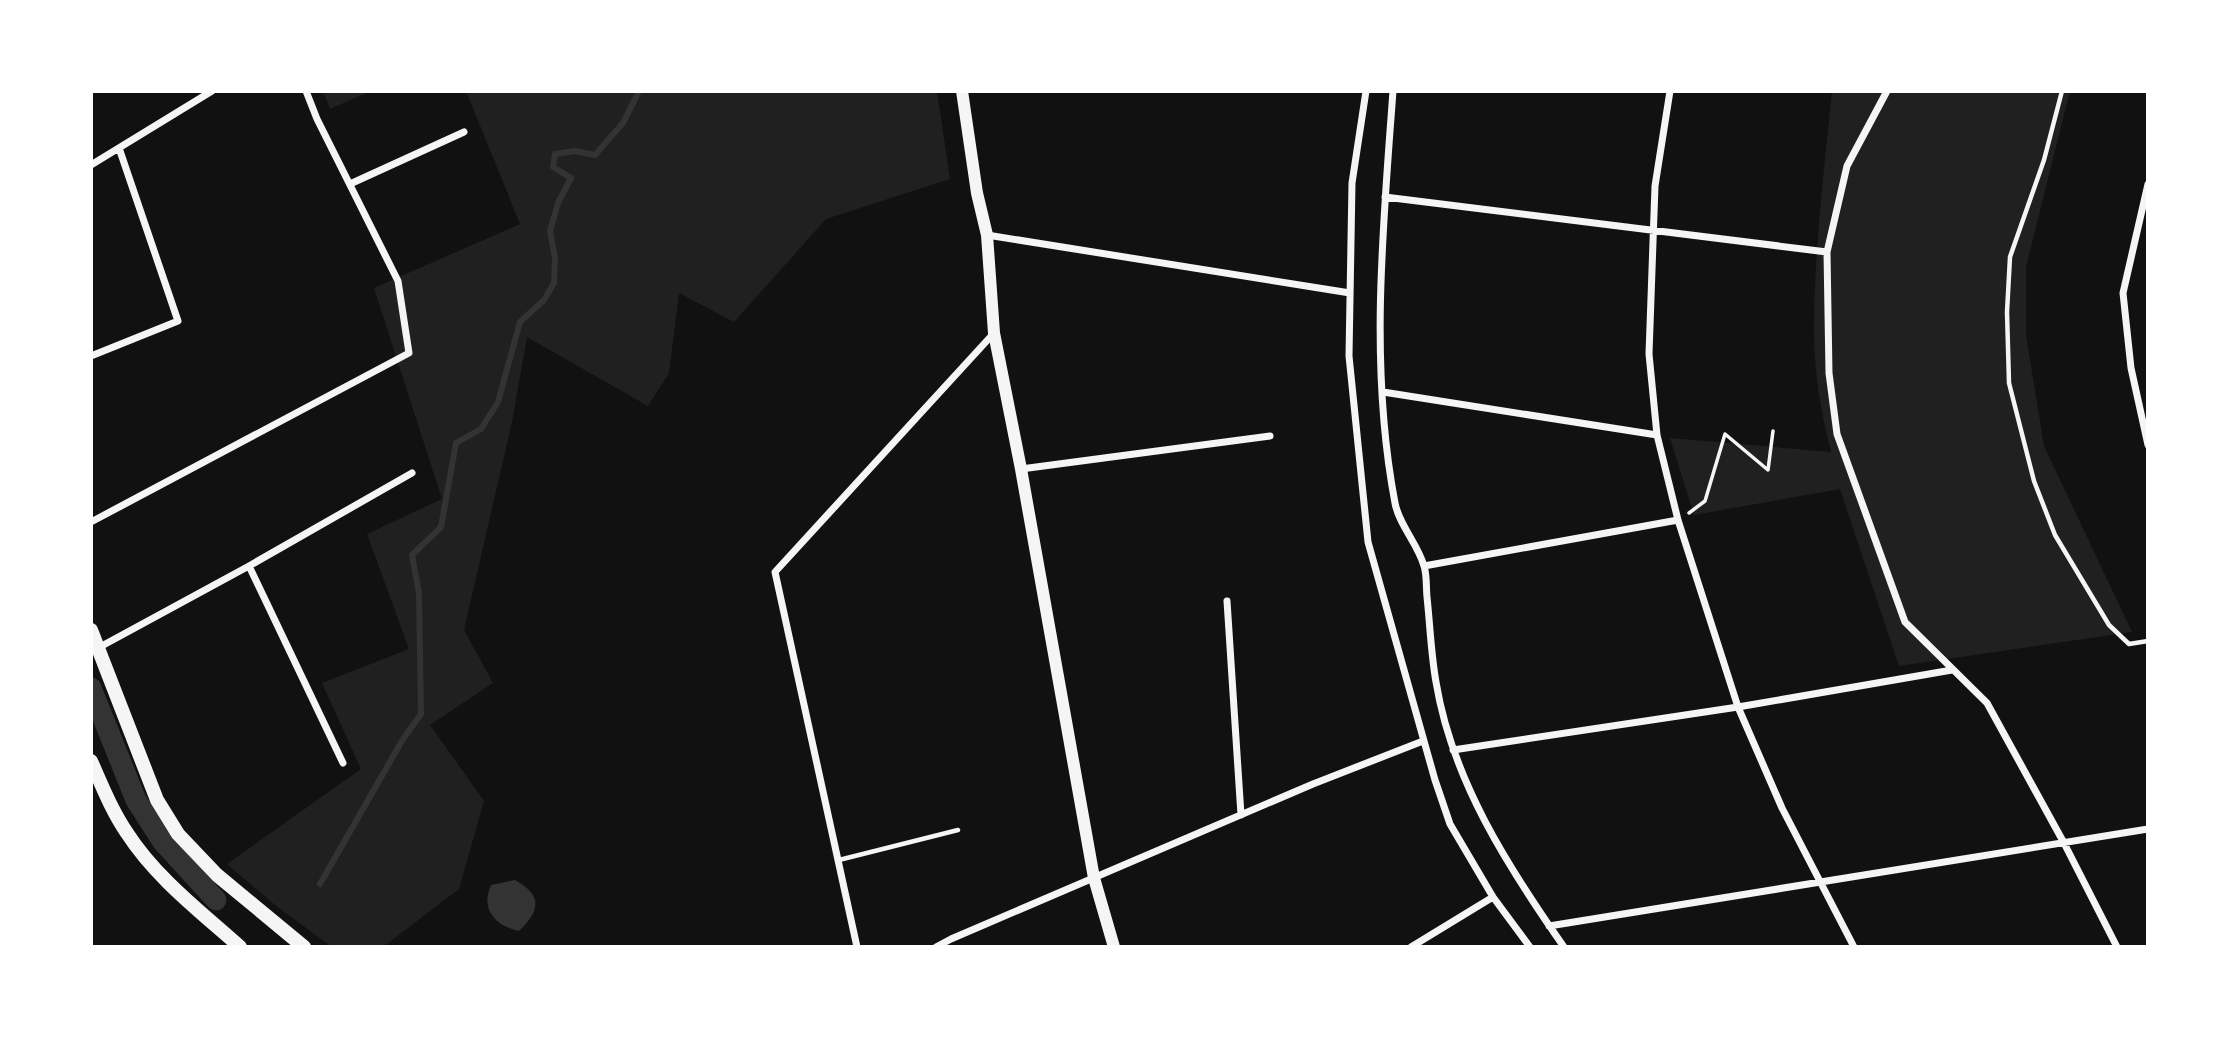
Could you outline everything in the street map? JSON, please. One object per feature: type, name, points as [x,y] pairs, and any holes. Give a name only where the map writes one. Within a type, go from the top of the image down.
[{"type":"main road","points":[[91,630],[157,800],[177,834],[288,942],[304,947]]},
{"type":"main road","points":[[91,761],[109,803],[127,835],[153,867],[240,947]]},
{"type":"street","points":[[91,165],[212,91]]},
{"type":"street","points":[[91,522],[409,353],[398,281],[317,120],[306,91]]},
{"type":"street","points":[[962,91],[977,193],[987,235],[994,333],[1094,878],[1114,947]]},
{"type":"street","points":[[1366,91],[1352,183],[1349,356],[1368,542],[1423,741],[1450,824],[1493,897],[1530,947]]},
{"type":"street","points":[[1393,91],[1379,341],[1395,507],[1424,566],[1436,682],[1453,750],[1463,777],[1512,867],[1564,947]]},
{"type":"street","points":[[1670,91],[1655,186],[1649,354],[1657,435],[1678,520],[1738,707],[1782,808],[1854,947]]},
{"type":"street","points":[[1887,91],[1847,166],[1827,251],[1829,373],[1837,434],[1905,622],[1987,703],[2064,843],[2117,947]]},
{"type":"street","points":[[350,184],[464,132]]},
{"type":"street","points":[[91,356],[178,321],[119,148]]},
{"type":"street","points":[[2148,184],[2123,293],[2131,368],[2148,444]]},
{"type":"street","points":[[1385,197],[1827,251]]},
{"type":"street","points":[[987,235],[1350,293]]},
{"type":"street","points":[[858,947],[775,572],[994,333]]},
{"type":"street","points":[[1382,392],[1657,435]]},
{"type":"street","points":[[1021,469],[1270,436]]},
{"type":"street","points":[[98,648],[250,566],[412,473]]},
{"type":"street","points":[[1424,566],[1678,520]]},
{"type":"street","points":[[250,566],[343,763]]},
{"type":"street","points":[[1227,601],[1241,815]]},
{"type":"street","points":[[1453,750],[1738,707],[1952,670]]},
{"type":"street","points":[[936,947],[1241,815],[1423,741]]},
{"type":"street","points":[[1549,926],[2148,829]]},
{"type":"street","points":[[1411,947],[1493,897]]},
{"type":"lane","points":[[2062,91],[2044,160],[2010,257],[2007,312],[2009,383],[2034,481],[2055,535],[2109,625],[2129,644],[2148,641]]},
{"type":"lane","points":[[839,860],[958,830]]},
{"type":"path","points":[[1678,520],[1705,501],[1726,434],[1769,470],[1773,431]]},
{"type":"shaded area","points":[[323,91],[371,91],[330,109]]},
{"type":"shaded area","points":[[466,91],[937,91],[950,179],[826,219],[734,322],[679,293],[669,373],[648,406],[527,337],[512,422],[464,630],[493,683],[430,725],[484,801],[459,889],[383,947],[332,947],[275,905],[227,864],[361,769],[322,683],[409,649],[367,534],[442,499],[374,288],[520,224]]},
{"type":"shaded area","points":[[1832,91],[2070,91],[2026,267],[2026,335],[2044,446],[2132,632],[1899,666],[1840,489],[1694,515],[1670,438],[1831,452],[1815,361],[1814,301]]},
{"type":"shaded area","points":[[515,880],[530,891],[535,903],[535,910],[519,931],[497,921],[487,902],[491,885]]},
{"type":"waterway","points":[[320,884],[403,739],[421,714],[419,593],[412,555],[441,527],[456,443],[481,429],[498,402],[520,322],[544,300],[554,283],[555,258],[550,231],[558,203],[571,178],[553,167],[555,154],[575,151],[595,155],[623,123],[639,91]]},
{"type":"waterway","points":[[91,688],[136,800],[163,842],[216,900]]}]
